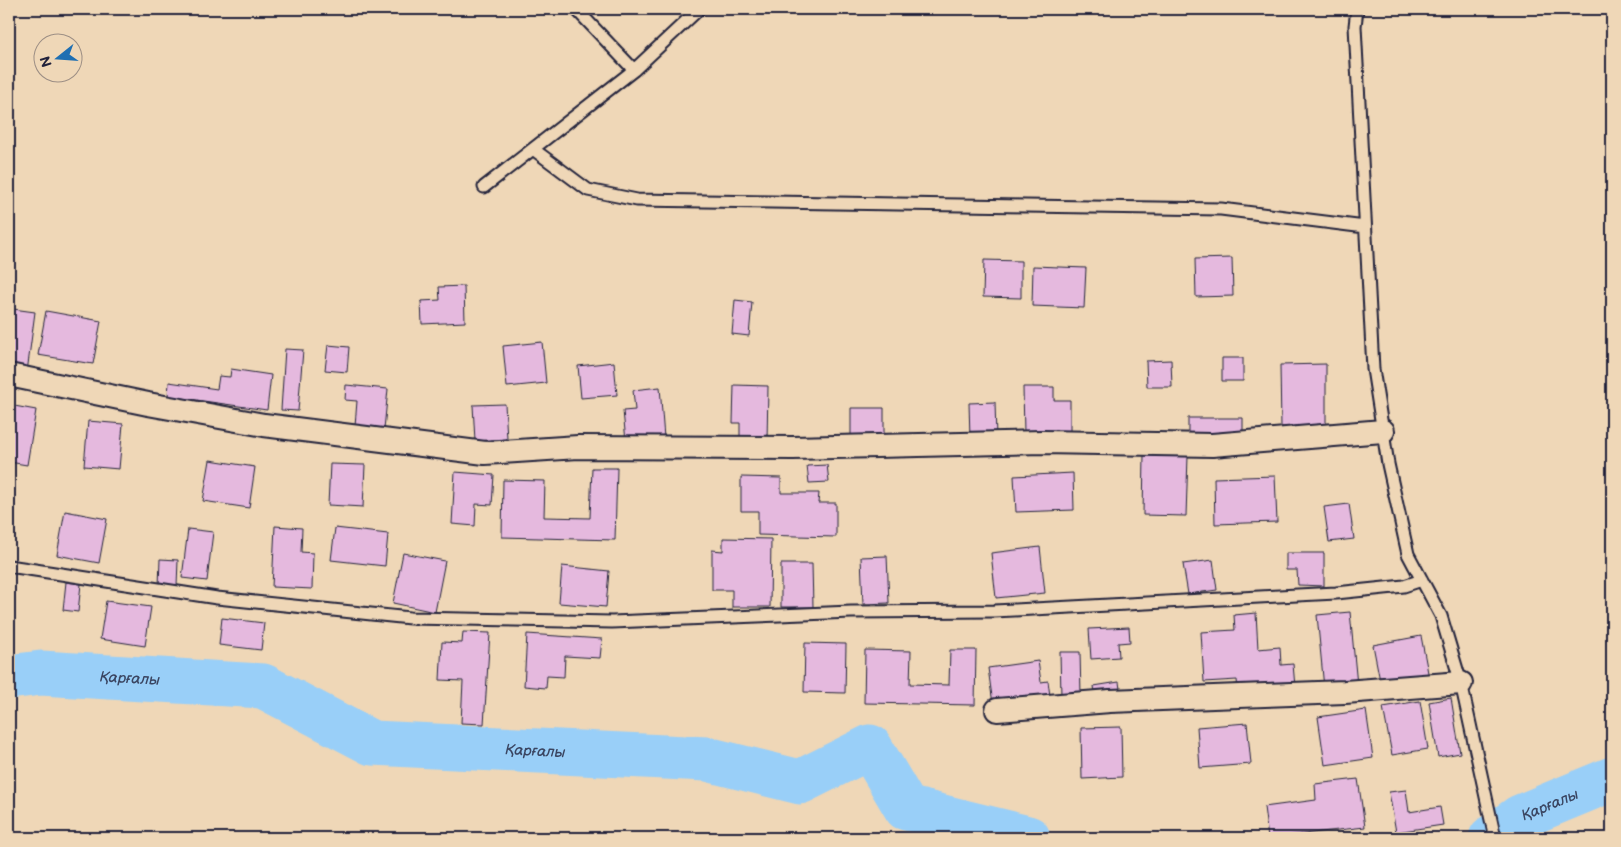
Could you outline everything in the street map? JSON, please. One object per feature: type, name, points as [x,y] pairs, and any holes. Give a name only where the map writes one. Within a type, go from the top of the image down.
[{"type":"street","points":[[9,375],[148,404],[264,425],[485,453],[578,447],[793,448],[1043,442],[1212,445],[1383,431]]},
{"type":"street","points":[[998,710],[1110,701],[1345,692],[1461,683]]},
{"type":"lane","points":[[576,9],[634,70]]},
{"type":"lane","points":[[484,187],[634,70],[699,9]]},
{"type":"lane","points":[[1357,9],[1355,26],[1373,369],[1388,464],[1408,554],[1441,616],[1461,683],[1482,786],[1495,838]]},
{"type":"lane","points":[[533,149],[588,190],[637,200],[1221,209],[1365,227]]},
{"type":"lane","points":[[9,566],[217,598],[410,618],[612,622],[850,612],[994,611],[1336,593],[1404,586],[1422,580]]},
{"type":"building","points":[[1232,258],[1233,296],[1196,297],[1195,259]]},
{"type":"building","points":[[984,260],[1021,261],[1021,298],[983,297]]},
{"type":"building","points":[[1033,266],[1086,268],[1084,308],[1032,306]]},
{"type":"building","points":[[464,286],[465,322],[422,324],[421,301],[440,300],[439,287]]},
{"type":"building","points":[[735,300],[752,302],[749,336],[732,334]]},
{"type":"building","points":[[13,309],[35,312],[27,372],[9,370],[9,345]]},
{"type":"building","points":[[46,311],[101,321],[93,364],[38,355]]},
{"type":"building","points":[[542,342],[546,383],[507,387],[503,346]]},
{"type":"building","points":[[328,345],[349,347],[347,372],[325,370]]},
{"type":"building","points":[[285,349],[303,350],[298,411],[281,410]]},
{"type":"building","points":[[1222,358],[1243,358],[1243,381],[1222,381]]},
{"type":"building","points":[[1171,360],[1172,387],[1147,387],[1146,361]]},
{"type":"building","points":[[614,362],[617,395],[581,398],[578,366]]},
{"type":"building","points":[[1326,364],[1326,426],[1281,427],[1280,365]]},
{"type":"building","points":[[231,369],[271,375],[267,410],[168,396],[169,382],[217,389],[219,376],[230,377]]},
{"type":"building","points":[[346,385],[388,389],[384,429],[355,426],[357,401],[345,400]]},
{"type":"building","points":[[734,385],[768,386],[767,442],[740,441],[740,423],[733,423]]},
{"type":"building","points":[[660,387],[664,438],[626,441],[623,411],[635,410],[633,390]]},
{"type":"building","points":[[1023,387],[1054,387],[1054,400],[1070,400],[1070,433],[1024,433]]},
{"type":"building","points":[[995,402],[996,438],[970,438],[969,403]]},
{"type":"building","points":[[505,404],[507,439],[475,441],[473,405]]},
{"type":"building","points":[[9,405],[36,410],[27,465],[9,462]]},
{"type":"building","points":[[851,408],[884,408],[884,436],[851,436]]},
{"type":"building","points":[[1188,418],[1243,418],[1243,438],[1188,437]]},
{"type":"building","points":[[88,421],[123,424],[119,469],[84,466]]},
{"type":"building","points":[[1144,455],[1188,456],[1186,516],[1143,515]]},
{"type":"building","points":[[210,460],[255,467],[249,508],[203,501]]},
{"type":"building","points":[[330,464],[365,465],[363,507],[328,505]]},
{"type":"building","points":[[827,465],[829,482],[809,483],[807,466]]},
{"type":"building","points":[[592,468],[617,468],[615,540],[502,537],[503,480],[545,481],[544,517],[590,518]]},
{"type":"building","points":[[455,472],[494,475],[492,505],[476,504],[475,526],[452,524]]},
{"type":"building","points":[[1073,473],[1074,510],[1016,512],[1014,476]]},
{"type":"building","points":[[1275,476],[1277,522],[1215,524],[1214,478]]},
{"type":"building","points":[[741,477],[781,478],[781,493],[819,493],[818,503],[836,503],[836,537],[758,535],[758,511],[741,511]]},
{"type":"building","points":[[1349,504],[1354,539],[1329,542],[1324,507]]},
{"type":"building","points":[[65,511],[107,519],[99,563],[57,555]]},
{"type":"building","points":[[275,526],[302,528],[301,552],[313,553],[312,589],[272,587]]},
{"type":"building","points":[[335,528],[388,534],[385,566],[331,560]]},
{"type":"building","points":[[188,529],[213,532],[207,581],[182,578]]},
{"type":"building","points":[[723,538],[771,539],[770,607],[732,607],[732,590],[712,590],[712,550],[723,551]]},
{"type":"building","points":[[1040,547],[1045,593],[996,598],[991,553]]},
{"type":"building","points":[[403,553],[445,561],[435,612],[393,603]]},
{"type":"building","points":[[1286,553],[1324,553],[1324,586],[1298,585],[1297,570],[1286,570]]},
{"type":"building","points":[[887,556],[889,603],[863,604],[861,557]]},
{"type":"building","points":[[160,559],[178,560],[177,586],[159,586]]},
{"type":"building","points":[[1213,560],[1217,590],[1188,594],[1183,564]]},
{"type":"building","points":[[781,564],[812,564],[813,607],[781,607]]},
{"type":"building","points":[[562,566],[609,571],[606,607],[559,603]]},
{"type":"building","points":[[66,582],[81,584],[78,612],[63,610]]},
{"type":"building","points":[[106,601],[151,607],[145,646],[100,639]]},
{"type":"building","points":[[1350,612],[1357,685],[1324,688],[1317,615]]},
{"type":"building","points":[[1256,613],[1258,649],[1280,647],[1281,665],[1293,664],[1295,687],[1238,690],[1237,680],[1204,682],[1201,632],[1235,630],[1234,615]]},
{"type":"building","points":[[222,618],[264,623],[261,650],[219,645]]},
{"type":"building","points":[[1129,627],[1130,642],[1118,643],[1119,657],[1091,659],[1089,629]]},
{"type":"building","points":[[463,632],[490,633],[484,724],[461,723],[463,681],[440,680],[442,642],[462,643]]},
{"type":"building","points":[[527,634],[602,639],[600,658],[565,656],[564,677],[547,676],[546,688],[524,686]]},
{"type":"building","points":[[1421,636],[1429,678],[1381,686],[1373,645]]},
{"type":"building","points":[[805,643],[846,644],[845,693],[804,692]]},
{"type":"building","points":[[865,650],[911,651],[910,684],[949,685],[950,650],[976,650],[975,705],[864,703]]},
{"type":"building","points":[[1060,652],[1080,652],[1081,696],[1061,696]]},
{"type":"building","points":[[1038,661],[1041,682],[1048,681],[1050,696],[993,704],[988,668]]},
{"type":"building","points":[[1119,682],[1121,696],[1096,700],[1094,686]]},
{"type":"building","points":[[1451,698],[1460,753],[1438,757],[1429,702]]},
{"type":"building","points":[[1420,701],[1428,749],[1392,755],[1383,707]]},
{"type":"building","points":[[1366,710],[1373,758],[1325,765],[1318,717]]},
{"type":"building","points":[[1247,723],[1251,764],[1200,768],[1197,727]]},
{"type":"building","points":[[1121,727],[1122,777],[1082,779],[1081,728]]},
{"type":"building","points":[[1358,779],[1365,827],[1268,838],[1264,807],[1316,800],[1315,784]]},
{"type":"building","points":[[1406,790],[1409,812],[1440,807],[1443,825],[1396,832],[1389,792]]},
{"type":"waterway","name":"Қарғалы","points":[[9,677],[41,673],[263,686],[372,743],[707,759],[800,782],[870,747],[906,808],[1028,838]]},
{"type":"waterway","name":"Қарғалы","points":[[1491,838],[1520,817],[1612,779]]}]
